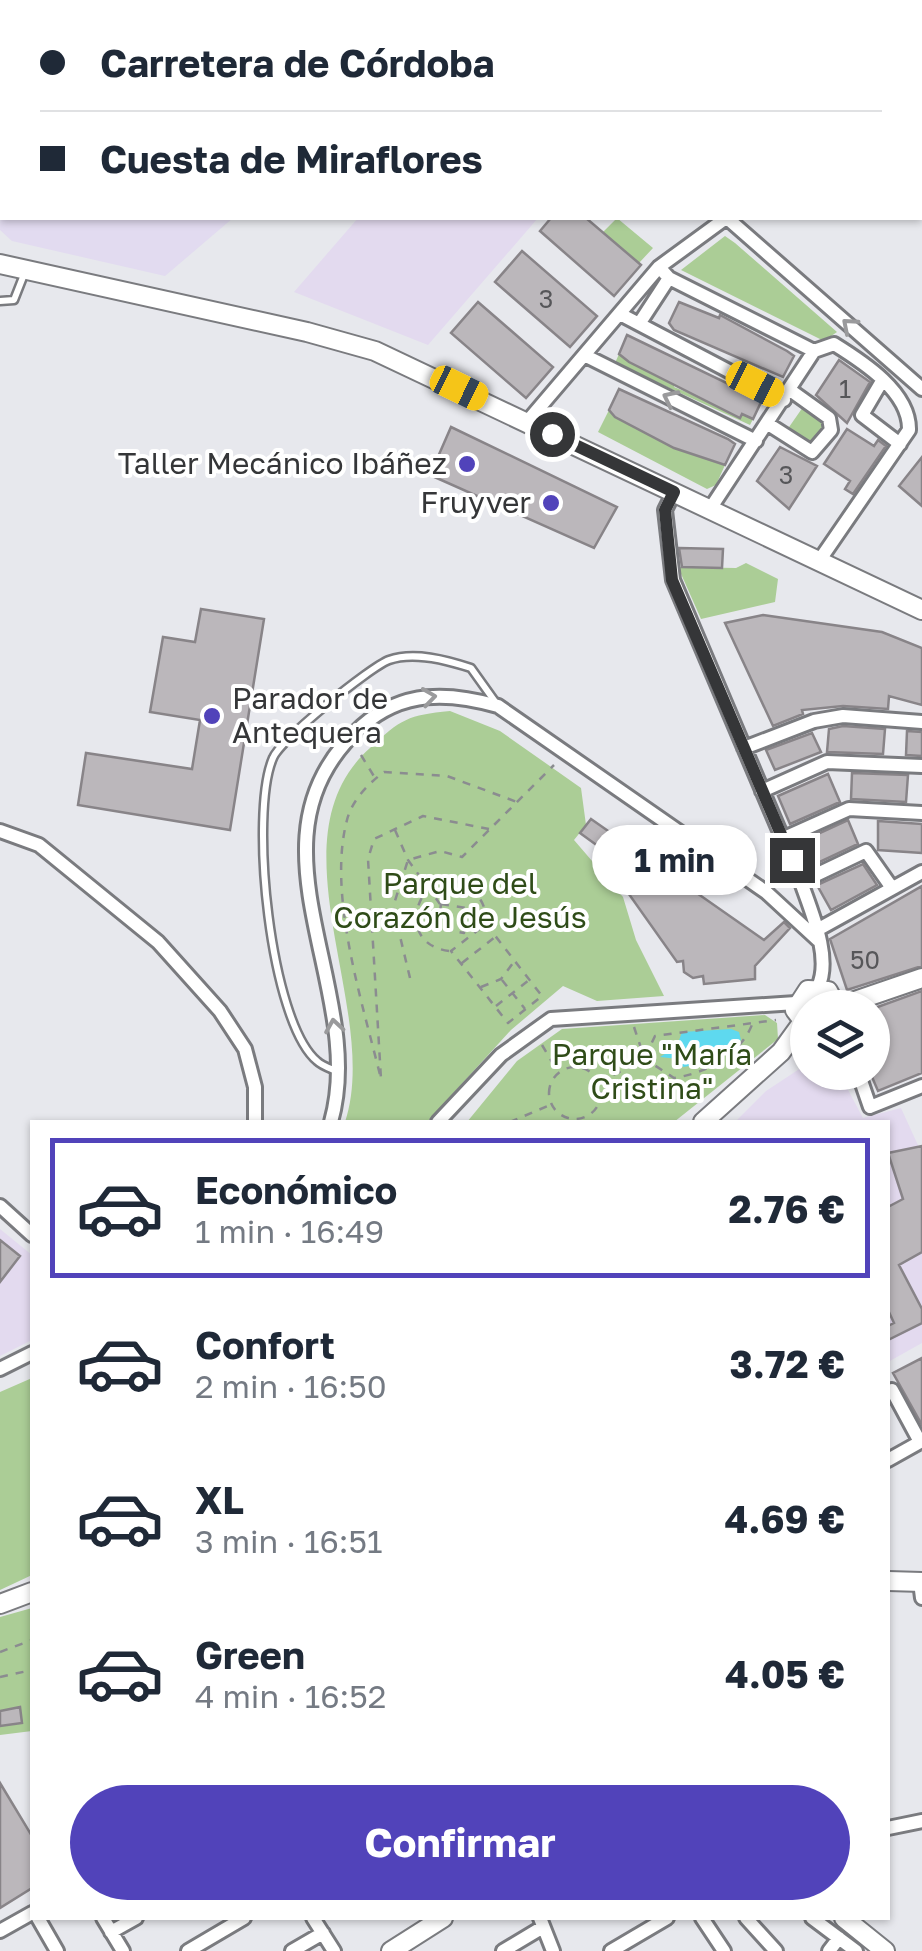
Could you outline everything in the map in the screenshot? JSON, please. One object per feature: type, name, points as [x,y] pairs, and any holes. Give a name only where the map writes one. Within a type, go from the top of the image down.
[{"type":"street","points":[[527,422],[620,314],[725,220]]},
{"type":"street","points":[[729,220],[922,389]]},
{"type":"street","points":[[2,263],[342,341],[487,401],[922,610]]},
{"type":"street","points":[[639,324],[664,272]]},
{"type":"street","points":[[664,272],[814,351]]},
{"type":"street","points":[[620,314],[829,418],[831,430],[818,449],[808,452],[768,424]]},
{"type":"street","points":[[710,509],[814,351],[834,344],[865,363],[910,420],[909,430],[819,562]]},
{"type":"street","points":[[584,356],[756,441]]},
{"type":"street","points":[[882,381],[862,416],[900,444]]},
{"type":"street","points":[[674,492],[665,510],[672,580],[801,882],[818,935],[818,988]]},
{"type":"street","points":[[331,1120],[339,1072],[335,1026],[305,870],[309,813],[318,778],[342,744],[362,726],[404,702],[431,694],[463,696],[498,706],[766,892],[818,935]]},
{"type":"street","points":[[744,748],[814,720],[842,716],[922,722]]},
{"type":"street","points":[[762,791],[828,762],[922,766]]},
{"type":"street","points":[[782,839],[849,809],[922,813]]},
{"type":"street","points":[[0,831],[39,845],[158,942],[220,1010],[245,1048],[255,1087],[256,1120]]},
{"type":"street","points":[[801,882],[866,850],[892,888]]},
{"type":"street","points":[[818,935],[922,872]]},
{"type":"street","points":[[887,990],[922,978]]},
{"type":"street","points":[[811,990],[828,990]]},
{"type":"street","points":[[440,1120],[500,1055],[551,1019],[790,1003]]},
{"type":"street","points":[[697,1115],[790,1042]]},
{"type":"street","points":[[864,1090],[870,1108],[922,1086]]},
{"type":"street","points":[[0,1206],[30,1233]]},
{"type":"street","points":[[0,1370],[30,1354]]},
{"type":"street","points":[[890,1459],[921,1441],[892,1390]]},
{"type":"street","points":[[890,1581],[921,1586]]},
{"type":"street","points":[[0,1604],[30,1593]]},
{"type":"street","points":[[890,1828],[922,1821]]},
{"type":"street","points":[[0,1931],[30,1917]]},
{"type":"street","points":[[38,1920],[58,1951]]},
{"type":"street","points":[[104,1920],[122,1951]]},
{"type":"street","points":[[112,1932],[133,1920]]},
{"type":"street","points":[[188,1951],[241,1920]]},
{"type":"street","points":[[314,1920],[334,1951]]},
{"type":"street","points":[[391,1951],[440,1920]]},
{"type":"street","points":[[611,1951],[665,1920]]},
{"type":"street","points":[[707,1920],[724,1951]]},
{"type":"street","points":[[748,1920],[776,1951]]},
{"type":"street","points":[[815,1920],[856,1951]]},
{"type":"street","points":[[846,1920],[885,1951]]},
{"type":"street","points":[[503,1951],[542,1922],[553,1951]]},
{"type":"street","points":[[292,1951],[322,1933]]},
{"type":"street","points":[[829,1951],[839,1938]]},
{"type":"lane","points":[[0,301],[19,294],[26,270]]},
{"type":"lane","points":[[339,1072],[316,1060],[296,1024],[271,940],[262,860],[265,796],[273,758],[286,739],[387,660],[410,656],[472,668],[498,706]]},
{"type":"path","points":[[361,755],[375,778]]},
{"type":"path","points":[[408,860],[440,852],[462,857],[554,765]]},
{"type":"path","points":[[489,829],[423,816],[374,839],[368,859],[381,1079],[354,958],[341,854],[348,816],[375,778],[384,772],[447,776],[516,802]]},
{"type":"path","points":[[394,828],[408,860],[441,904],[467,908],[464,932],[468,938]]},
{"type":"path","points":[[408,860],[392,907],[410,978]]},
{"type":"path","points":[[441,882],[469,887],[481,899],[486,924],[542,996],[508,1023],[451,951],[426,941],[418,929],[418,901],[428,888],[441,882]]},
{"type":"path","points":[[441,904],[438,930],[464,932]]},
{"type":"path","points":[[451,951],[486,924]]},
{"type":"path","points":[[461,964],[496,937]]},
{"type":"path","points":[[480,988],[502,979],[514,961]]},
{"type":"path","points":[[502,979],[525,1009]]},
{"type":"path","points":[[495,1007],[530,980]]},
{"type":"path","points":[[630,1015],[644,1059],[674,1078],[697,1115]]},
{"type":"path","points":[[599,1082],[644,1059],[655,1036],[776,1020]]},
{"type":"path","points":[[674,1078],[693,1076],[741,1048],[753,1022]]},
{"type":"path","points":[[533,1031],[559,1073]]},
{"type":"path","points":[[581,1068],[599,1082],[601,1099],[587,1120],[562,1116],[551,1104],[550,1087],[559,1073],[581,1068]]},
{"type":"path","points":[[515,1120],[551,1104]]},
{"type":"path","points":[[0,1652],[30,1641]]},
{"type":"path","points":[[0,1677],[30,1670]]},
{"type":"shaded area","points":[[0,220],[231,220],[165,276],[12,241],[0,230]]},
{"type":"shaded area","points":[[356,220],[536,220],[428,345],[294,292]]},
{"type":"shaded area","points":[[790,1075],[790,1090],[848,1090],[863,1118],[901,1108],[922,1154],[922,1343],[890,1361],[890,1120],[737,1120],[766,1091]]},
{"type":"shaded area","points":[[0,1229],[30,1253],[30,1341],[0,1356]]},
{"type":"green space","points":[[619,220],[653,248],[639,263],[603,232]]},
{"type":"green space","points":[[725,236],[837,332],[824,341],[681,270]]},
{"type":"green space","points":[[619,354],[675,382],[674,387],[753,419],[750,425],[615,363]]},
{"type":"green space","points":[[803,407],[826,422],[812,447],[787,430]]},
{"type":"green space","points":[[609,410],[673,448],[725,465],[716,485],[707,489],[598,432]]},
{"type":"green space","points":[[746,563],[778,579],[775,602],[701,619],[678,567],[736,568]]},
{"type":"green space","name":"Parque del Corazón de Jesús","points":[[450,711],[500,731],[581,788],[586,825],[574,840],[623,897],[636,940],[664,996],[597,1001],[563,986],[511,1030],[429,1120],[345,1120],[353,1078],[350,1029],[327,877],[328,829],[341,786],[370,748],[406,720]]},
{"type":"green space","name":"Parque \"María Cristina\"","points":[[765,1015],[777,1023],[778,1039],[677,1120],[469,1120],[517,1061],[562,1029]]},
{"type":"green space","points":[[30,1379],[30,1576],[0,1590],[0,1392]]},
{"type":"green space","points":[[30,1609],[30,1731],[0,1735],[0,1617]]},
{"type":"water","points":[[682,1032],[739,1032],[741,1040],[702,1064],[683,1067],[678,1059],[660,1057],[677,1046]]},
{"type":"building","points":[[549,220],[588,220],[641,265],[614,296],[540,231]]},
{"type":"building","points":[[522,251],[597,316],[570,347],[495,282]]},
{"type":"building","points":[[478,302],[553,367],[526,398],[451,333]]},
{"type":"building","points":[[679,302],[719,318],[720,315],[794,356],[783,377],[674,330],[669,323]]},
{"type":"building","points":[[627,335],[762,400],[753,419],[742,414],[740,418],[629,362],[619,354]]},
{"type":"building","points":[[839,360],[870,382],[847,423],[816,395]]},
{"type":"building","points":[[619,389],[735,444],[725,465],[674,448],[615,417],[609,410]]},
{"type":"building","name":"Fruyver","points":[[451,427],[617,507],[594,548],[430,475]]},
{"type":"building","points":[[847,429],[874,446],[878,440],[886,446],[853,494],[845,489],[850,481],[824,464]]},
{"type":"building","points":[[780,447],[817,466],[789,509],[757,481]]},
{"type":"building","points":[[922,457],[922,506],[899,486]]},
{"type":"building","points":[[679,548],[723,549],[722,568],[682,567]]},
{"type":"building","name":"Parador de Antequera","points":[[201,609],[264,619],[230,830],[78,805],[86,753],[192,769],[200,720],[150,712],[163,637],[195,642]]},
{"type":"building","points":[[763,615],[882,632],[922,648],[922,705],[889,696],[888,709],[843,706],[802,710],[803,714],[773,726],[725,623]]},
{"type":"building","points":[[829,729],[885,729],[883,754],[827,752]]},
{"type":"building","points":[[907,731],[922,732],[922,756],[906,755]]},
{"type":"building","points":[[812,733],[821,752],[775,770],[766,750]]},
{"type":"building","points":[[852,773],[908,775],[906,802],[851,799]]},
{"type":"building","points":[[828,774],[840,802],[790,824],[778,796]]},
{"type":"building","points":[[591,819],[764,940],[784,922],[790,928],[755,966],[755,979],[704,984],[703,976],[693,978],[684,972],[683,961],[677,962],[614,873],[624,865],[580,833]]},
{"type":"building","points":[[848,820],[858,844],[809,867],[798,843]]},
{"type":"building","points":[[878,821],[922,824],[922,853],[878,850]]},
{"type":"building","points":[[863,864],[877,885],[831,910],[817,885]]},
{"type":"building","points":[[922,886],[922,966],[847,990],[830,939]]},
{"type":"building","points":[[922,991],[922,1073],[890,1086],[890,1003]]},
{"type":"building","points":[[922,1146],[922,1252],[899,1265],[922,1309],[922,1323],[890,1339],[890,1325],[894,1323],[890,1314],[890,1206],[903,1199],[890,1153]]},
{"type":"building","points":[[0,1240],[20,1256],[0,1282]]},
{"type":"building","points":[[922,1358],[922,1425],[893,1373]]},
{"type":"building","points":[[20,1707],[22,1723],[0,1726],[0,1711]]},
{"type":"building","points":[[0,1783],[30,1833],[30,1889],[0,1908]]},
{"type":"place","name":"Taller Mecánico Ibáñez","points":[[467,464]]},
{"type":"place","name":"Fruyver","points":[[551,503]]},
{"type":"place","name":"Parador de Antequera","points":[[212,716]]},
{"type":"route","points":[[552,434],[674,492],[665,510],[666,556],[672,580],[792,860]]}]
